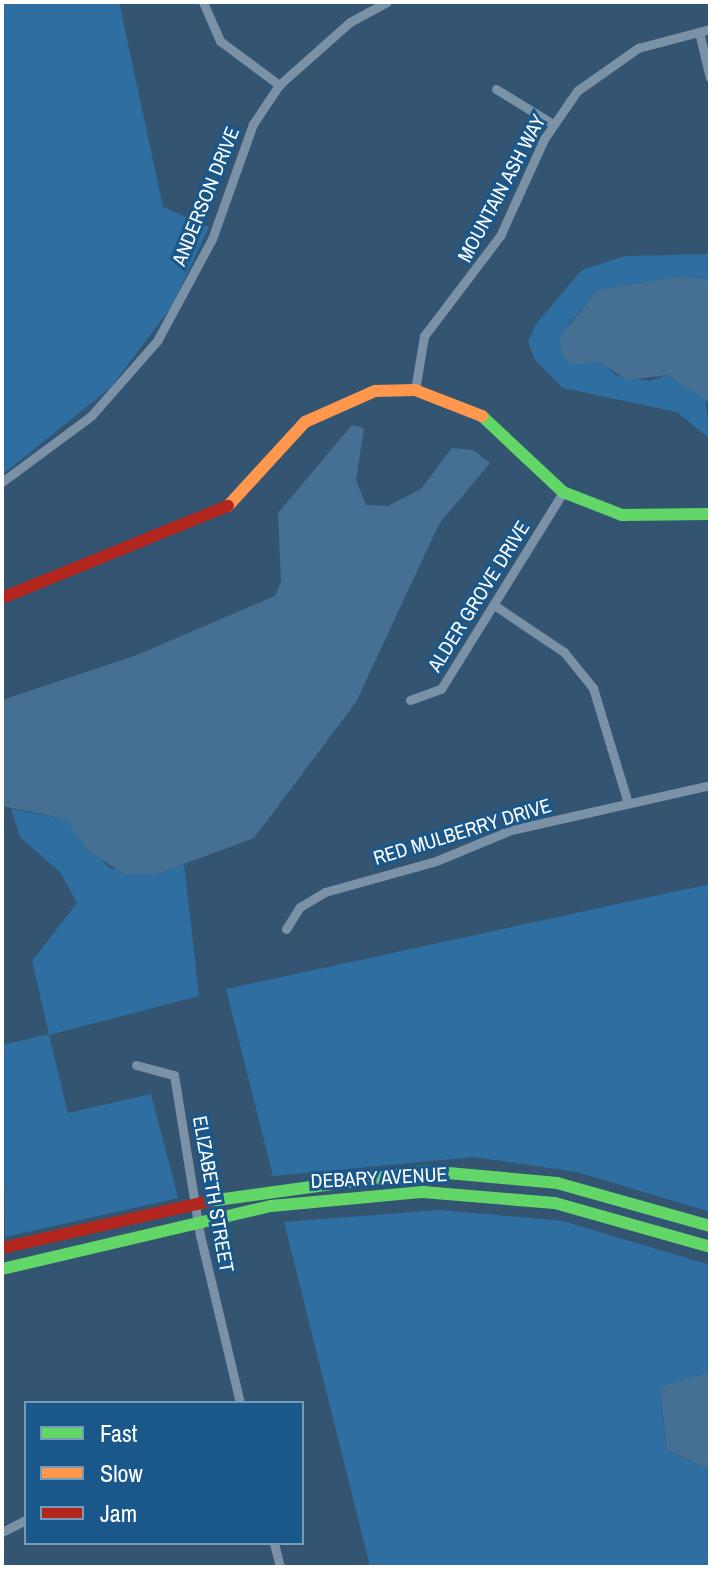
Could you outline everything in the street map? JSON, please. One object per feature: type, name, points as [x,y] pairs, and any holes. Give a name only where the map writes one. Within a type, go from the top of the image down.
[{"type":"main road","points":[[2,598],[227,507],[305,422],[347,399],[415,390],[478,412],[563,492],[622,515],[710,514]]},
{"type":"main road","name":"DEBARY AVENUE","points":[[2,1248],[194,1204],[345,1175],[426,1171],[557,1183],[710,1226]]},
{"type":"main road","name":"DEBARY AVENUE","points":[[2,1269],[198,1224],[343,1195],[481,1194],[626,1218],[710,1247]]},
{"type":"street","points":[[203,2],[220,41],[279,85]]},
{"type":"street","name":"ANDERSON DRIVE","points":[[2,482],[91,416],[157,341],[212,239],[253,124],[279,85],[330,37],[387,2]]},
{"type":"street","name":"MOUNTAIN ASH WAY","points":[[415,390],[424,336],[500,236],[553,124],[577,91],[619,58],[710,29]]},
{"type":"street","points":[[699,32],[710,78]]},
{"type":"street","points":[[496,89],[553,124]]},
{"type":"street","name":"ALDER GROVE DRIVE","points":[[410,700],[441,689],[497,607],[563,492]]},
{"type":"street","points":[[497,607],[564,652],[593,688],[628,803]]},
{"type":"street","name":"RED MULBERRY DRIVE","points":[[286,929],[300,907],[325,892],[436,861],[511,830],[710,785]]},
{"type":"street","name":"ELIZABETH STREET","points":[[136,1065],[174,1075],[198,1224],[240,1401]]},
{"type":"street","points":[[2,1532],[24,1521]]},
{"type":"street","points":[[274,1545],[280,1567]]},
{"type":"shaded area","points":[[2,2],[119,2],[163,207],[209,227],[172,306],[111,387],[2,475]]},
{"type":"shaded area","points":[[710,254],[710,280],[681,276],[597,290],[569,324],[615,375],[650,381],[667,375],[705,397],[710,439],[677,412],[563,388],[535,360],[528,342],[536,324],[582,270],[625,256]]},
{"type":"shaded area","points":[[681,276],[710,280],[710,403],[668,375],[627,380],[601,363],[570,364],[560,351],[561,336],[597,290]]},
{"type":"shaded area","points":[[352,425],[364,428],[356,480],[366,505],[388,506],[421,489],[452,448],[473,450],[490,463],[439,524],[356,702],[254,838],[157,874],[124,874],[90,852],[65,819],[2,806],[2,700],[137,655],[275,596],[281,582],[278,513]]},
{"type":"shaded area","points":[[11,809],[65,819],[109,868],[157,874],[184,864],[199,996],[49,1035],[68,1113],[151,1094],[178,1198],[5,1237],[2,1045],[49,1034],[32,961],[77,903],[60,872],[20,837]]},
{"type":"shaded area","points":[[710,884],[710,1212],[577,1172],[473,1157],[273,1176],[226,989]]},
{"type":"shaded area","points":[[440,1210],[563,1221],[710,1265],[710,1372],[660,1388],[667,1450],[710,1470],[710,1567],[370,1567],[284,1222]]},
{"type":"shaded area","points":[[710,1372],[710,1470],[667,1450],[660,1387]]},
{"type":"traffic: fast","points":[[482,416],[563,492],[622,515],[710,514]]},
{"type":"traffic: fast","points":[[210,1201],[426,1171],[557,1183],[710,1226]]},
{"type":"traffic: fast","points":[[2,1269],[271,1206],[423,1192],[555,1203],[710,1247]]},
{"type":"traffic: slow","points":[[228,506],[305,422],[375,391],[415,390],[482,416]]},
{"type":"traffic: jam","points":[[2,598],[228,506]]},
{"type":"traffic: jam","points":[[2,1248],[210,1201]]}]
